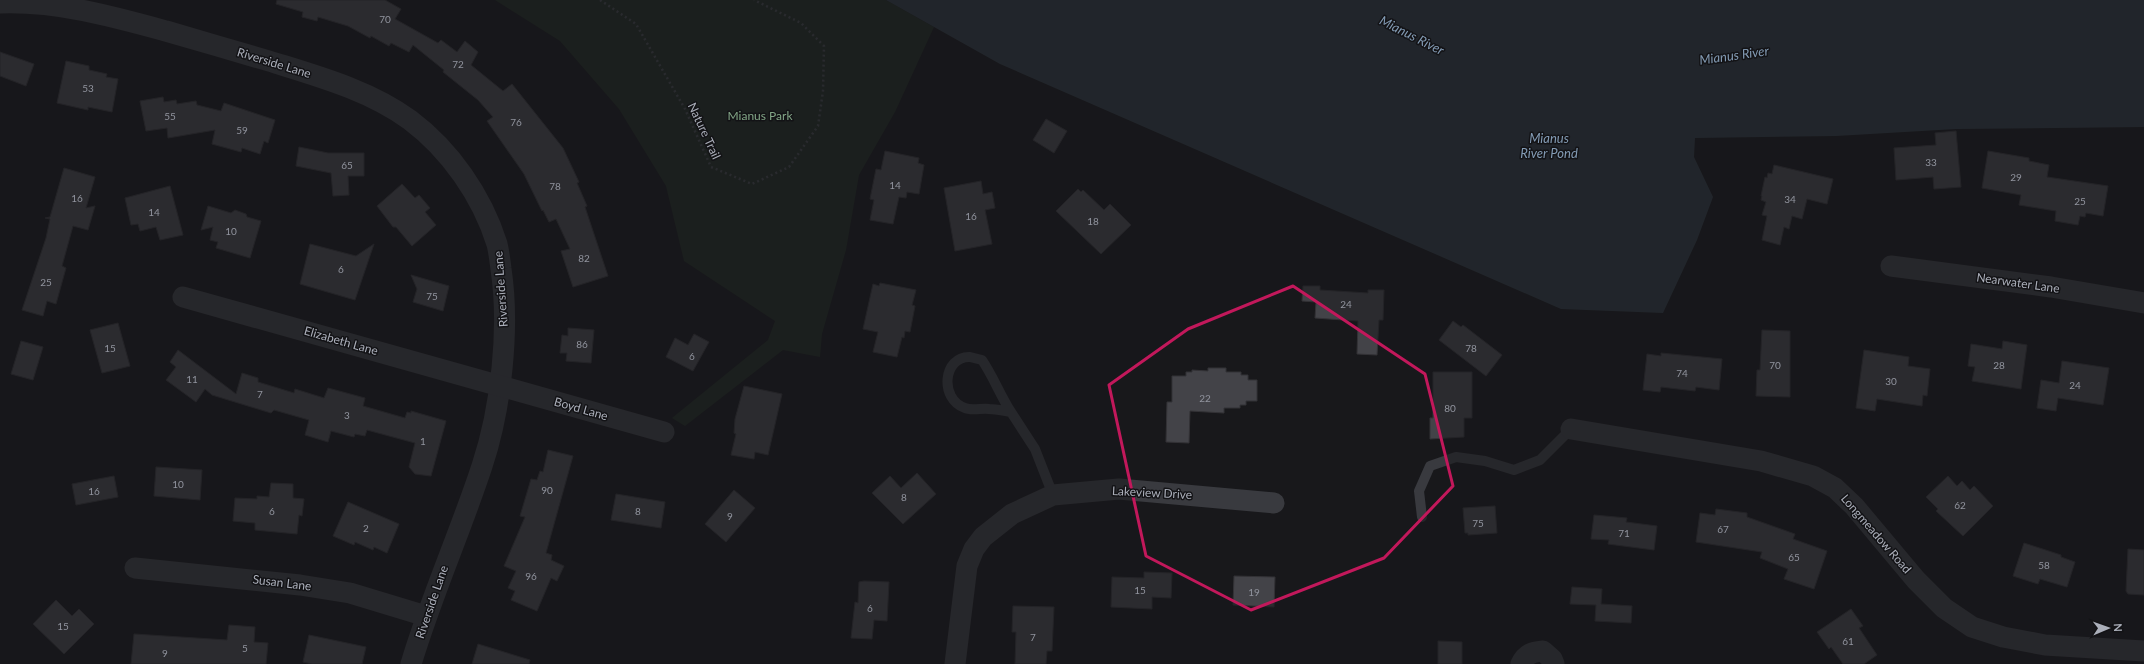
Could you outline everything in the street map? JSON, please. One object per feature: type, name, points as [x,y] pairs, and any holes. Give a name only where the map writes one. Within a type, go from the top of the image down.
[{"type":"street","name":"Riverside Lane","points":[[0,4],[40,4],[81,9],[168,32],[343,85],[375,99],[409,119],[436,142],[462,174],[475,194],[497,245],[505,318],[498,386],[492,426],[483,465],[426,616],[412,664]]},
{"type":"street","name":"Nearwater Lane","points":[[1891,266],[2051,287],[2144,303]]},
{"type":"street","name":"Elizabeth Lane","points":[[183,297],[498,386]]},
{"type":"street","name":"Boyd Lane","points":[[498,386],[664,432]]},
{"type":"street","name":"Longmeadow Road","points":[[1571,429],[1761,461],[1813,476],[1835,488],[1854,506],[1916,580],[1944,608],[1972,627],[2002,637],[2045,645],[2144,651]]},
{"type":"street","name":"Lakeview Drive","points":[[955,664],[967,566],[974,549],[984,537],[1012,514],[1052,495],[1119,490],[1274,503]]},
{"type":"street","name":"Susan Lane","points":[[135,568],[300,585],[350,593],[426,616]]},
{"type":"street","points":[[1521,664],[1526,655],[1543,651],[1552,659],[1554,664]]},
{"type":"lane","points":[[1011,412],[991,409],[966,409],[955,403],[949,392],[946,380],[950,368],[960,360],[968,357],[982,360],[991,374],[997,389],[1035,449],[1052,495]]},
{"type":"lane","points":[[1422,517],[1419,491],[1430,466],[1456,457],[1485,461],[1514,470],[1540,460],[1571,429]]},
{"type":"path","name":"Nature Trail","points":[[600,0],[636,24],[685,108],[711,167],[752,184],[789,167],[818,126],[823,90],[824,46],[801,23],[754,0]]},
{"type":"highlighted area","points":[[1293,286],[1425,374],[1453,486],[1384,558],[1251,610],[1146,556],[1109,385],[1188,329]]},
{"type":"green space","name":"Mianus Park","points":[[495,0],[886,0],[934,27],[895,112],[859,175],[846,250],[822,334],[820,357],[783,350],[685,426],[672,418],[768,340],[775,321],[684,261],[666,186],[619,109],[560,41]]},
{"type":"water","name":"Mianus River Pond","points":[[886,0],[2144,0],[2144,127],[1956,129],[1836,136],[1695,138],[1694,157],[1713,197],[1697,240],[1663,313],[1561,309],[1000,64]]},
{"type":"building","points":[[277,0],[385,0],[401,9],[395,19],[438,43],[441,40],[457,52],[465,41],[478,52],[471,65],[503,91],[512,84],[563,148],[579,182],[577,183],[587,206],[585,207],[608,276],[573,287],[561,251],[570,249],[556,219],[549,222],[543,210],[542,211],[524,174],[487,121],[493,117],[478,100],[443,72],[444,70],[413,45],[409,52],[391,43],[389,46],[348,26],[318,17],[317,21],[302,17],[303,12],[276,4]]},
{"type":"building","points":[[0,52],[34,64],[26,86],[0,76]]},
{"type":"building","points":[[66,61],[89,66],[89,70],[107,74],[106,77],[118,79],[112,112],[88,107],[88,110],[57,103]]},
{"type":"building","points":[[163,97],[164,102],[176,100],[177,104],[196,101],[197,105],[221,111],[224,103],[275,120],[268,143],[264,141],[260,154],[242,148],[241,152],[212,144],[215,130],[168,138],[167,128],[146,131],[140,101]]},
{"type":"building","points":[[1046,119],[1067,131],[1054,153],[1033,140]]},
{"type":"building","points":[[1956,131],[1961,187],[1934,189],[1933,177],[1896,180],[1894,148],[1936,145],[1935,133]]},
{"type":"building","points":[[299,147],[328,153],[364,153],[364,176],[348,176],[349,195],[333,196],[331,173],[296,166]]},
{"type":"building","points":[[885,151],[919,158],[918,163],[924,165],[919,194],[907,192],[906,198],[899,197],[893,224],[870,220],[874,200],[870,199],[876,169],[881,170]]},
{"type":"building","points":[[1988,151],[2029,158],[2029,161],[2049,165],[2047,177],[2108,186],[2103,216],[2086,213],[2085,217],[2080,216],[2078,225],[2055,221],[2056,211],[2019,205],[2021,195],[1982,188]]},
{"type":"building","points":[[1774,165],[1833,179],[1827,204],[1807,199],[1802,219],[1792,216],[1789,229],[1784,227],[1780,245],[1762,240],[1767,216],[1762,215],[1766,202],[1761,200],[1761,196],[1765,177],[1767,178],[1768,173],[1772,174]]},
{"type":"building","points":[[64,168],[95,177],[86,208],[95,206],[88,230],[73,226],[62,266],[66,268],[56,304],[47,301],[43,316],[22,310],[46,238],[50,219],[45,218],[50,217]]},
{"type":"building","points":[[981,181],[983,194],[992,192],[995,208],[985,210],[992,244],[955,251],[944,188]]},
{"type":"building","points":[[402,184],[415,198],[419,195],[430,208],[425,212],[436,225],[412,246],[396,227],[393,227],[377,206]]},
{"type":"building","points":[[170,186],[183,235],[160,240],[156,227],[140,231],[138,224],[131,225],[125,198]]},
{"type":"building","points":[[1078,189],[1081,192],[1083,190],[1104,210],[1110,204],[1131,225],[1101,254],[1056,211]]},
{"type":"building","points":[[208,206],[231,213],[235,210],[246,214],[247,217],[261,221],[250,258],[216,248],[218,242],[210,240],[213,227],[201,230]]},
{"type":"building","points":[[310,244],[356,256],[374,244],[355,300],[300,284]]},
{"type":"building","points":[[411,275],[449,286],[443,311],[413,302],[417,289]]},
{"type":"building","points":[[880,283],[916,290],[912,305],[915,306],[910,332],[905,331],[897,357],[873,352],[878,332],[863,329],[873,284],[879,286]]},
{"type":"building","points":[[1303,286],[1320,286],[1320,290],[1368,293],[1368,290],[1384,290],[1383,320],[1379,320],[1377,355],[1357,354],[1358,321],[1315,318],[1316,302],[1302,301]]},
{"type":"building","points":[[1453,321],[1461,327],[1463,325],[1502,355],[1486,376],[1439,340]]},
{"type":"building","points":[[118,323],[130,366],[102,373],[90,330]]},
{"type":"building","points":[[568,328],[594,330],[591,363],[566,361],[567,353],[560,353],[562,335],[568,336]]},
{"type":"building","points":[[1762,330],[1790,331],[1790,397],[1756,396],[1757,370],[1760,370]]},
{"type":"building","points":[[694,334],[709,342],[693,371],[666,357],[675,338],[688,345]]},
{"type":"building","points":[[21,341],[43,347],[33,380],[11,374]]},
{"type":"building","points":[[2003,341],[2027,345],[2021,389],[1972,381],[1975,367],[1968,366],[1971,344],[2002,349]]},
{"type":"building","points":[[178,350],[236,394],[242,373],[258,378],[258,382],[294,393],[295,389],[324,398],[328,388],[365,398],[363,406],[405,418],[407,412],[411,413],[411,411],[446,421],[431,476],[415,474],[409,467],[415,443],[367,430],[365,436],[355,434],[354,437],[331,431],[328,442],[305,435],[309,420],[274,410],[271,413],[212,395],[205,389],[196,402],[166,380],[176,367],[170,362]]},
{"type":"building","points":[[1864,350],[1909,357],[1908,366],[1930,369],[1927,396],[1923,395],[1922,406],[1877,399],[1875,411],[1856,408]]},
{"type":"building","points":[[1661,353],[1722,359],[1719,390],[1696,387],[1695,391],[1661,387],[1660,392],[1643,390],[1647,354],[1661,356]]},
{"type":"building","points":[[2062,361],[2109,368],[2103,405],[2058,398],[2056,411],[2037,408],[2041,380],[2059,383]]},
{"type":"building","points":[[1208,368],[1226,368],[1226,372],[1241,372],[1241,375],[1248,375],[1248,380],[1257,380],[1257,401],[1246,401],[1246,405],[1240,405],[1240,408],[1224,408],[1224,413],[1190,411],[1189,443],[1166,442],[1167,402],[1172,402],[1172,376],[1186,376],[1186,372],[1192,372],[1192,370],[1208,371]]},
{"type":"building","points":[[1433,372],[1472,372],[1472,418],[1464,418],[1464,437],[1430,439],[1430,418],[1433,418]]},
{"type":"building","points":[[744,386],[782,394],[768,455],[755,452],[754,459],[731,455],[736,434],[734,433],[735,419]]},
{"type":"building","points":[[548,450],[573,456],[546,553],[552,555],[551,560],[564,566],[557,581],[551,578],[537,611],[511,600],[515,591],[508,588],[516,571],[504,566],[525,517],[520,516],[531,479],[537,480],[540,471],[543,472]]},
{"type":"building","points":[[156,467],[202,470],[200,500],[154,496]]},
{"type":"building","points":[[917,473],[936,494],[903,524],[872,493],[890,476],[901,488]]},
{"type":"building","points":[[114,476],[118,497],[76,505],[72,484]]},
{"type":"building","points":[[1948,476],[1957,486],[1962,481],[1970,490],[1974,486],[1993,506],[1963,536],[1936,511],[1938,509],[1926,497]]},
{"type":"building","points":[[271,483],[293,484],[293,498],[304,499],[302,516],[299,515],[297,534],[255,530],[255,523],[233,521],[235,498],[257,499],[257,496],[269,497]]},
{"type":"building","points":[[734,490],[755,508],[726,542],[705,524]]},
{"type":"building","points":[[616,494],[665,502],[661,528],[611,520]]},
{"type":"building","points":[[348,502],[399,524],[387,553],[374,547],[373,550],[355,542],[354,545],[333,536]]},
{"type":"building","points":[[1495,506],[1497,533],[1468,535],[1468,533],[1465,533],[1463,508]]},
{"type":"building","points":[[1716,509],[1747,513],[1747,517],[1795,534],[1793,539],[1827,551],[1814,589],[1784,579],[1788,569],[1760,558],[1762,552],[1696,542],[1700,513],[1715,515]]},
{"type":"building","points":[[1594,515],[1627,518],[1626,522],[1657,526],[1654,550],[1608,544],[1609,540],[1591,539]]},
{"type":"building","points":[[2024,543],[2061,555],[2061,557],[2075,562],[2067,587],[2040,579],[2038,584],[2013,576]]},
{"type":"building","points":[[2128,549],[2144,550],[2144,595],[2128,594],[2126,591]]},
{"type":"building","points":[[1144,572],[1172,573],[1171,598],[1152,597],[1152,609],[1111,607],[1112,577],[1144,578]]},
{"type":"building","points":[[1234,576],[1275,577],[1274,607],[1233,605]]},
{"type":"building","points":[[859,582],[889,582],[887,621],[874,620],[872,639],[851,638],[855,602],[858,603]]},
{"type":"building","points":[[1572,587],[1602,589],[1601,604],[1632,606],[1631,623],[1595,621],[1596,605],[1570,604]]},
{"type":"building","points":[[56,600],[72,616],[79,609],[94,624],[64,654],[33,624]]},
{"type":"building","points":[[1013,606],[1054,607],[1052,651],[1047,651],[1046,664],[1015,664],[1016,632],[1012,632]]},
{"type":"building","points":[[1851,609],[1863,626],[1859,628],[1877,655],[1864,664],[1843,664],[1831,647],[1829,649],[1817,632]]},
{"type":"building","points":[[229,625],[255,627],[254,642],[268,643],[266,664],[131,664],[134,634],[227,640]]},
{"type":"building","points":[[309,635],[366,647],[362,664],[312,664],[303,662]]},
{"type":"building","points":[[1438,641],[1462,642],[1462,664],[1438,664]]},
{"type":"building","points":[[478,644],[530,660],[529,664],[472,664]]},
{"type":"water label","name":"Mianus River","points":[[1412,35]]},
{"type":"water label","name":"Mianus River","points":[[1734,55]]}]
